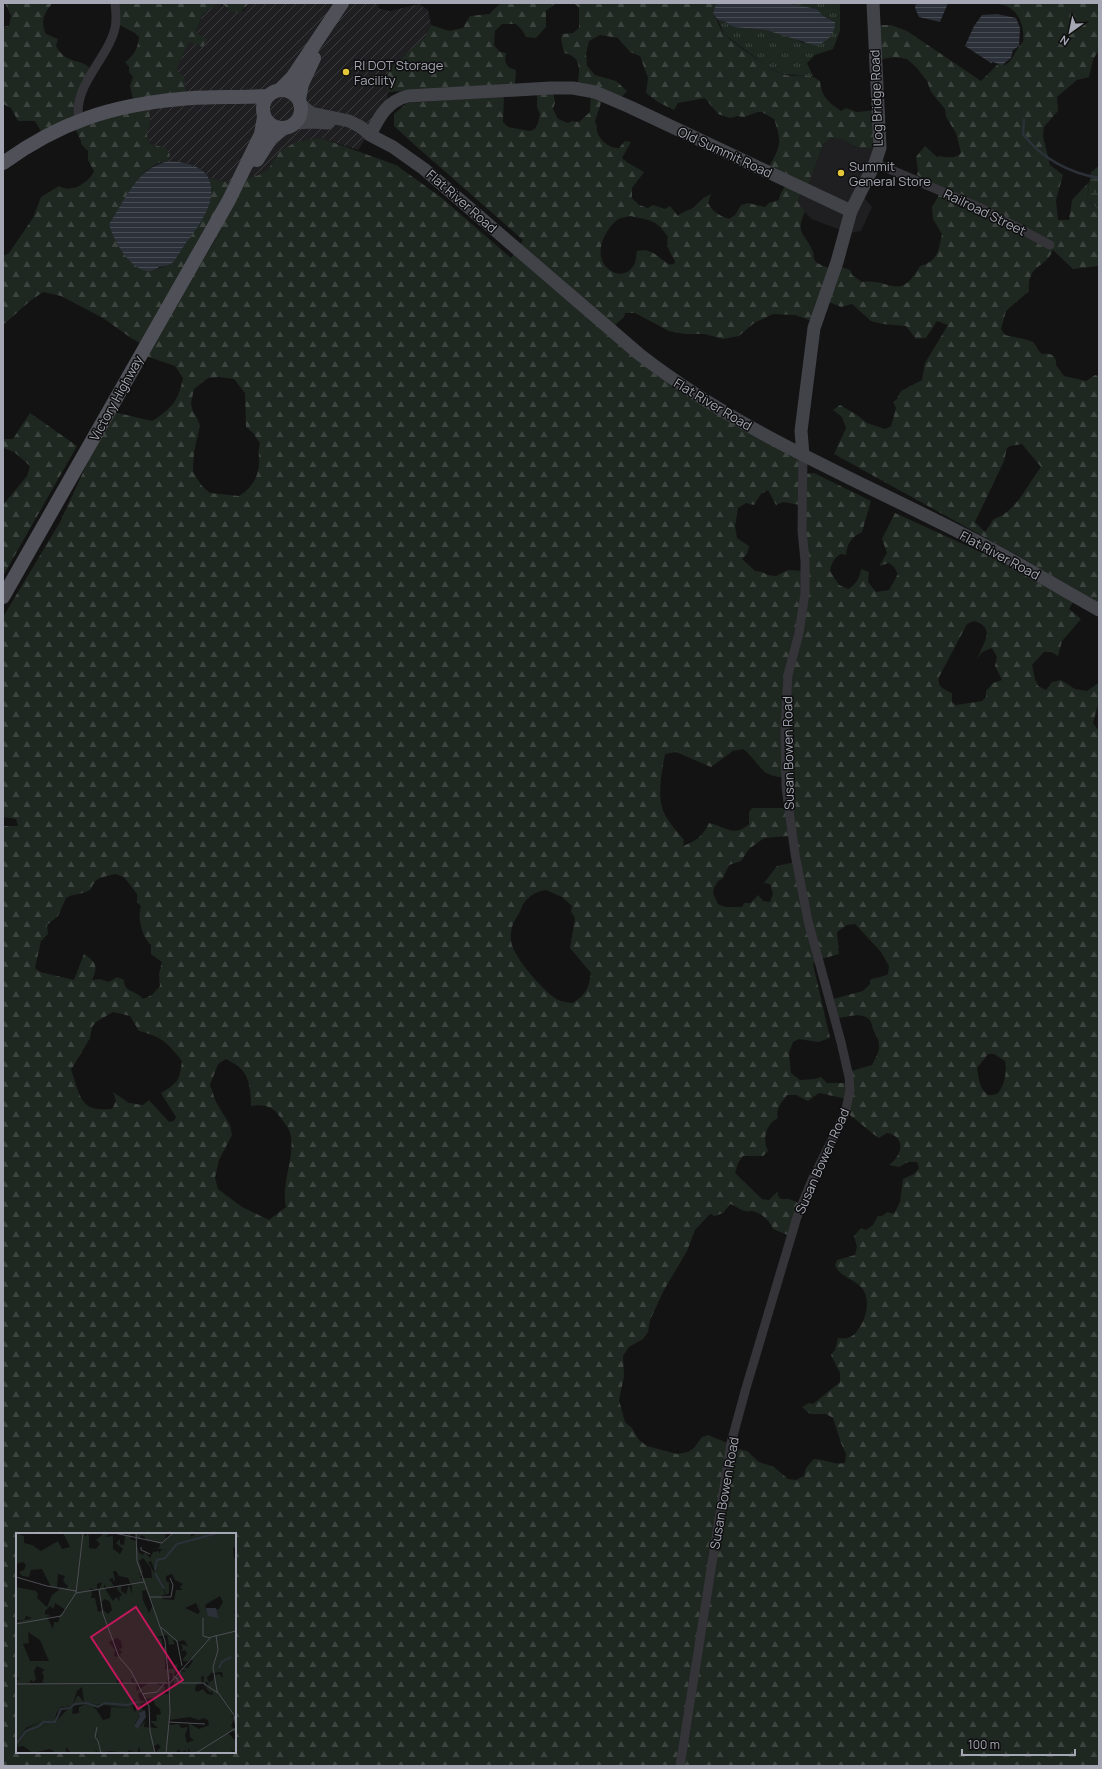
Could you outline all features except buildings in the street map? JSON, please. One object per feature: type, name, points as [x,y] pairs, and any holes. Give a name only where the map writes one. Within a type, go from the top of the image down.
[{"type":"main road","points":[[281,89],[292,78],[342,3]]},
{"type":"main road","name":"Log Bridge Road","points":[[851,211],[875,163],[880,148],[873,3]]},
{"type":"main road","points":[[182,99],[251,106],[263,115],[272,126],[289,126],[301,111],[300,102],[302,84],[333,18]]},
{"type":"main road","name":"Old Summit Road","points":[[370,135],[376,121],[389,104],[396,99],[408,96],[551,88],[581,89],[602,94],[851,211]]},
{"type":"main road","points":[[263,115],[263,104],[267,96],[273,91],[281,89],[288,90],[294,94],[300,102]]},
{"type":"main road","points":[[3,163],[39,139],[79,120],[119,108],[182,99],[267,96]]},
{"type":"main road","name":"Flat River Road","points":[[300,102],[311,113],[349,121],[360,127],[370,135],[393,147],[440,181],[611,331],[659,370],[720,410],[803,455],[986,546],[1099,610]]},
{"type":"main road","name":"Victory Highway","points":[[3,597],[229,200],[261,134],[263,115]]},
{"type":"main road","name":"Flat River Road","points":[[289,126],[311,122],[335,124],[357,133],[370,135]]},
{"type":"main road","name":"Victory Highway","points":[[229,200],[272,138],[289,126]]},
{"type":"main road","points":[[803,455],[801,432],[814,328],[837,262],[851,211]]},
{"type":"street","points":[[79,120],[78,114],[80,98],[106,51],[115,29],[115,3]]},
{"type":"street","name":"Railroad Street","points":[[875,163],[983,210],[1050,245]]},
{"type":"street","name":"Susan Bowen Road","points":[[680,1766],[731,1443],[797,1217],[812,1180],[845,1114],[850,1090],[849,1078],[841,1042],[808,921],[795,854],[786,787],[785,726],[788,675],[799,633],[805,593],[802,531],[803,455]]},
{"type":"shaded area","points":[[219,3],[231,11],[244,11],[249,3],[379,3],[378,7],[380,9],[390,11],[419,4],[428,10],[431,25],[425,37],[390,68],[385,82],[388,92],[387,106],[358,150],[321,138],[280,151],[269,168],[259,175],[231,183],[209,178],[199,168],[182,162],[169,161],[170,154],[150,144],[147,137],[146,102],[178,72],[177,68],[189,41],[203,47],[196,31],[203,14]]},
{"type":"shaded area","points":[[716,3],[786,3],[817,9],[823,16],[835,22],[835,27],[830,37],[817,46],[766,30],[733,27],[724,21],[718,20],[713,14]]},
{"type":"shaded area","points":[[916,3],[948,3],[940,22],[919,17],[915,8]]},
{"type":"shaded area","points":[[997,14],[1016,18],[1020,28],[1019,46],[1013,50],[1011,58],[1002,65],[993,62],[991,63],[965,46],[974,26],[982,15]]},
{"type":"shaded area","points":[[830,138],[840,139],[859,148],[876,148],[860,193],[872,207],[861,231],[849,233],[811,219],[798,201],[803,188],[807,188],[823,145]]},
{"type":"shaded area","points":[[169,161],[186,163],[202,170],[209,179],[211,197],[209,206],[200,224],[175,260],[170,265],[148,271],[135,265],[123,253],[114,238],[109,224],[133,185],[140,177],[158,164]]},
{"type":"green space","points":[[5,3],[53,3],[47,10],[43,21],[46,34],[58,39],[56,46],[58,50],[68,59],[83,63],[93,70],[78,115],[134,103],[130,86],[133,77],[125,62],[135,51],[138,45],[139,37],[135,33],[116,23],[116,5],[128,3],[219,3],[203,14],[196,31],[199,35],[207,39],[203,47],[189,42],[177,68],[178,72],[184,77],[186,95],[147,102],[150,119],[147,133],[148,139],[150,144],[166,148],[170,154],[169,161],[158,163],[146,171],[109,224],[149,271],[170,265],[203,218],[212,190],[209,178],[231,183],[259,175],[269,168],[280,151],[296,142],[321,138],[396,165],[442,198],[511,258],[523,240],[394,126],[394,114],[407,103],[504,96],[503,122],[508,127],[530,131],[535,129],[540,114],[537,107],[537,90],[553,89],[555,103],[553,109],[558,119],[568,123],[572,121],[579,122],[590,112],[591,91],[577,88],[579,66],[575,58],[564,53],[561,39],[562,34],[573,33],[579,28],[579,8],[574,3],[716,3],[713,14],[723,33],[736,44],[777,72],[792,76],[806,75],[820,81],[822,91],[826,98],[832,105],[841,111],[846,108],[857,112],[877,110],[876,148],[859,148],[840,139],[830,138],[823,145],[807,188],[803,187],[798,201],[805,212],[802,219],[801,230],[813,252],[815,261],[821,265],[832,269],[836,265],[850,270],[852,275],[862,282],[900,286],[906,284],[913,277],[920,266],[926,264],[934,258],[937,254],[942,234],[933,219],[932,207],[943,188],[917,175],[918,171],[916,157],[925,146],[937,157],[953,157],[961,153],[956,133],[946,117],[945,109],[931,92],[927,81],[916,67],[907,59],[895,57],[876,60],[880,25],[891,25],[907,31],[981,81],[999,63],[1005,65],[1008,63],[1023,42],[1023,29],[1019,18],[1011,9],[999,3],[1099,3],[1099,49],[1093,60],[1089,77],[1077,80],[1057,97],[1058,111],[1044,127],[1043,136],[1050,165],[1063,175],[1056,200],[1058,220],[1069,220],[1072,200],[1089,182],[1087,199],[1099,210],[1099,266],[1073,269],[1053,250],[1050,256],[1034,271],[1031,276],[1029,291],[1006,311],[1001,329],[1005,335],[1021,338],[1034,343],[1042,354],[1052,355],[1055,359],[1056,365],[1064,376],[1086,381],[1095,375],[1099,376],[1099,606],[1075,589],[1022,558],[834,454],[846,428],[842,417],[833,410],[840,405],[867,423],[885,429],[891,426],[896,408],[893,402],[897,399],[901,391],[922,380],[925,363],[948,325],[937,321],[926,338],[916,339],[906,326],[883,324],[871,321],[852,304],[841,307],[824,300],[815,322],[795,315],[773,314],[754,323],[739,336],[723,339],[705,334],[685,334],[669,331],[635,313],[625,313],[624,317],[613,327],[654,363],[802,451],[806,474],[814,473],[871,501],[862,532],[855,536],[851,541],[846,555],[841,554],[833,561],[831,566],[830,571],[839,585],[848,589],[851,587],[860,575],[861,569],[869,572],[868,582],[876,592],[889,590],[898,574],[894,567],[889,563],[879,566],[887,553],[882,539],[895,513],[996,559],[1073,602],[1069,609],[1081,619],[1062,641],[1058,656],[1051,652],[1044,652],[1032,665],[1038,686],[1046,690],[1052,682],[1061,680],[1075,689],[1087,691],[1097,684],[1099,685],[1099,701],[1093,723],[1099,731],[1099,1766],[3,1766],[3,826],[18,826],[16,819],[3,817],[3,617],[60,522],[92,453],[114,412],[152,421],[165,412],[176,399],[183,378],[175,366],[140,354],[231,217],[144,345],[131,338],[103,318],[61,296],[43,292],[30,301],[3,325],[3,256],[9,253],[33,218],[41,197],[59,186],[69,189],[79,186],[88,180],[94,171],[88,160],[88,151],[81,144],[73,124],[43,135],[35,121],[18,121],[11,108],[3,104],[3,27],[9,26],[11,16]],"holes":[[[600,35],[618,38],[630,52],[640,56],[648,78],[646,93],[658,102],[674,110],[678,103],[705,98],[718,114],[730,118],[737,116],[744,117],[762,112],[774,119],[779,144],[776,155],[768,168],[788,181],[780,195],[779,200],[769,203],[765,207],[748,203],[741,205],[735,215],[729,219],[712,209],[708,203],[711,194],[703,198],[693,208],[678,216],[670,206],[665,209],[653,205],[648,208],[639,205],[632,198],[632,188],[644,172],[622,158],[631,142],[625,141],[619,148],[612,147],[600,138],[595,121],[604,94],[619,100],[627,91],[616,81],[595,75],[587,66],[586,54],[589,41]],[[630,216],[648,220],[656,224],[664,231],[668,237],[668,247],[675,261],[674,264],[667,263],[650,251],[644,250],[637,251],[635,263],[627,272],[618,274],[613,272],[605,265],[601,255],[603,239],[612,224],[621,218]],[[219,377],[234,379],[245,393],[246,427],[253,433],[260,443],[259,467],[254,482],[239,496],[210,493],[202,486],[193,472],[194,452],[200,426],[193,412],[191,403],[194,389],[208,378]],[[1022,444],[1041,467],[1015,504],[1009,510],[994,519],[985,532],[975,522],[1004,461],[1007,448]],[[768,490],[776,505],[783,502],[800,505],[804,571],[788,570],[776,576],[768,575],[755,571],[742,559],[747,554],[749,546],[737,538],[735,526],[738,508],[746,503],[754,505],[761,494]],[[974,621],[981,624],[987,632],[985,642],[977,659],[982,652],[992,648],[997,657],[995,666],[1002,680],[993,683],[986,691],[986,697],[982,701],[956,705],[952,702],[952,693],[941,687],[939,677],[967,624]],[[743,749],[765,772],[783,777],[785,808],[752,808],[749,812],[749,824],[744,828],[734,831],[709,823],[699,838],[683,846],[684,840],[665,815],[662,808],[660,784],[665,754],[676,752],[711,767],[733,751]],[[789,836],[795,862],[777,866],[764,883],[770,884],[773,894],[770,902],[763,901],[758,895],[751,903],[744,903],[742,907],[725,907],[718,904],[713,893],[714,888],[718,881],[723,878],[729,865],[741,861],[749,849],[764,838]],[[115,874],[124,877],[137,894],[137,902],[141,906],[141,927],[145,937],[151,945],[151,954],[162,962],[159,974],[160,986],[152,995],[143,999],[128,989],[124,984],[124,980],[117,977],[109,982],[100,979],[92,980],[96,968],[94,962],[84,954],[74,980],[40,972],[35,968],[41,941],[48,934],[47,925],[58,916],[66,898],[88,891],[96,881]],[[546,890],[562,897],[572,906],[571,912],[575,918],[570,948],[591,973],[586,991],[573,1003],[558,1000],[545,990],[523,965],[517,956],[511,941],[513,924],[522,905],[534,894]],[[855,924],[881,952],[889,966],[888,974],[870,980],[870,984],[863,991],[833,999],[836,1019],[855,1015],[868,1018],[877,1036],[879,1048],[872,1065],[848,1072],[848,1083],[827,1083],[821,1077],[800,1080],[791,1073],[789,1053],[793,1042],[799,1039],[818,1042],[830,1038],[813,964],[818,960],[839,954],[837,932],[847,925]],[[113,1012],[130,1016],[139,1031],[159,1038],[172,1049],[182,1061],[180,1073],[175,1083],[161,1093],[176,1117],[174,1121],[169,1122],[149,1100],[143,1105],[129,1103],[113,1092],[116,1101],[112,1109],[95,1109],[86,1104],[80,1096],[71,1070],[90,1038],[92,1027],[96,1022]],[[988,1054],[994,1054],[1005,1061],[1006,1073],[1004,1082],[997,1094],[988,1095],[985,1092],[981,1086],[977,1068]],[[226,1059],[239,1067],[245,1073],[250,1087],[251,1106],[260,1105],[271,1108],[277,1113],[289,1130],[291,1148],[285,1188],[286,1207],[269,1220],[242,1207],[218,1189],[215,1178],[219,1160],[232,1135],[230,1125],[216,1102],[210,1085],[218,1064]],[[819,1093],[847,1099],[845,1112],[870,1132],[879,1138],[887,1133],[898,1138],[900,1143],[899,1152],[897,1157],[889,1165],[899,1167],[908,1162],[917,1162],[919,1168],[914,1174],[903,1179],[900,1202],[894,1214],[887,1212],[882,1216],[878,1216],[873,1225],[866,1230],[861,1228],[854,1236],[857,1247],[855,1255],[837,1260],[835,1265],[843,1275],[861,1287],[867,1303],[865,1315],[860,1326],[851,1337],[838,1338],[835,1350],[831,1355],[840,1373],[840,1382],[813,1404],[809,1403],[802,1407],[810,1414],[826,1414],[833,1418],[846,1454],[845,1463],[814,1459],[806,1468],[804,1476],[796,1480],[788,1479],[774,1467],[759,1462],[747,1451],[730,1447],[730,1444],[708,1435],[702,1437],[694,1448],[688,1452],[677,1454],[647,1446],[639,1440],[632,1428],[625,1422],[619,1400],[624,1377],[623,1356],[629,1347],[643,1339],[648,1332],[650,1320],[664,1290],[687,1251],[695,1230],[710,1214],[715,1216],[723,1213],[730,1204],[743,1210],[752,1211],[762,1215],[768,1220],[773,1229],[790,1236],[801,1204],[789,1199],[781,1199],[778,1196],[778,1191],[769,1200],[762,1199],[735,1173],[738,1163],[743,1156],[763,1156],[768,1151],[765,1142],[766,1132],[771,1124],[778,1118],[778,1109],[787,1095],[796,1095],[808,1101]]]},
{"type":"green space","points":[[221,3],[249,3],[240,13],[231,11]]},
{"type":"green space","points":[[501,3],[556,3],[546,11],[546,27],[536,38],[526,37],[516,24],[502,24],[495,31],[494,45],[500,52],[506,53],[505,61],[508,67],[516,70],[515,85],[388,92],[385,82],[390,68],[425,37],[431,25],[449,31],[463,28],[470,16],[489,14]]},
{"type":"green space","points":[[786,3],[840,3],[840,31],[833,49],[815,55],[807,63],[813,76],[782,74],[768,67],[724,34],[718,20],[724,21],[733,27],[766,30],[792,37],[803,43],[835,22],[823,16],[817,9]]},
{"type":"green space","points":[[1099,166],[1099,210],[1087,199],[1091,172]]},
{"type":"green space","points":[[30,413],[77,446],[3,576],[3,505],[27,476],[30,466],[14,452],[3,448],[3,439],[13,439]]},
{"type":"waterway","points":[[1024,120],[1023,134],[1030,143],[1047,157],[1067,168],[1088,176],[1099,178]]},
{"type":"place","name":"RI DOT Storage Facility","points":[[346,72]]},
{"type":"place","name":"Summit General Store","points":[[841,173]]}]
